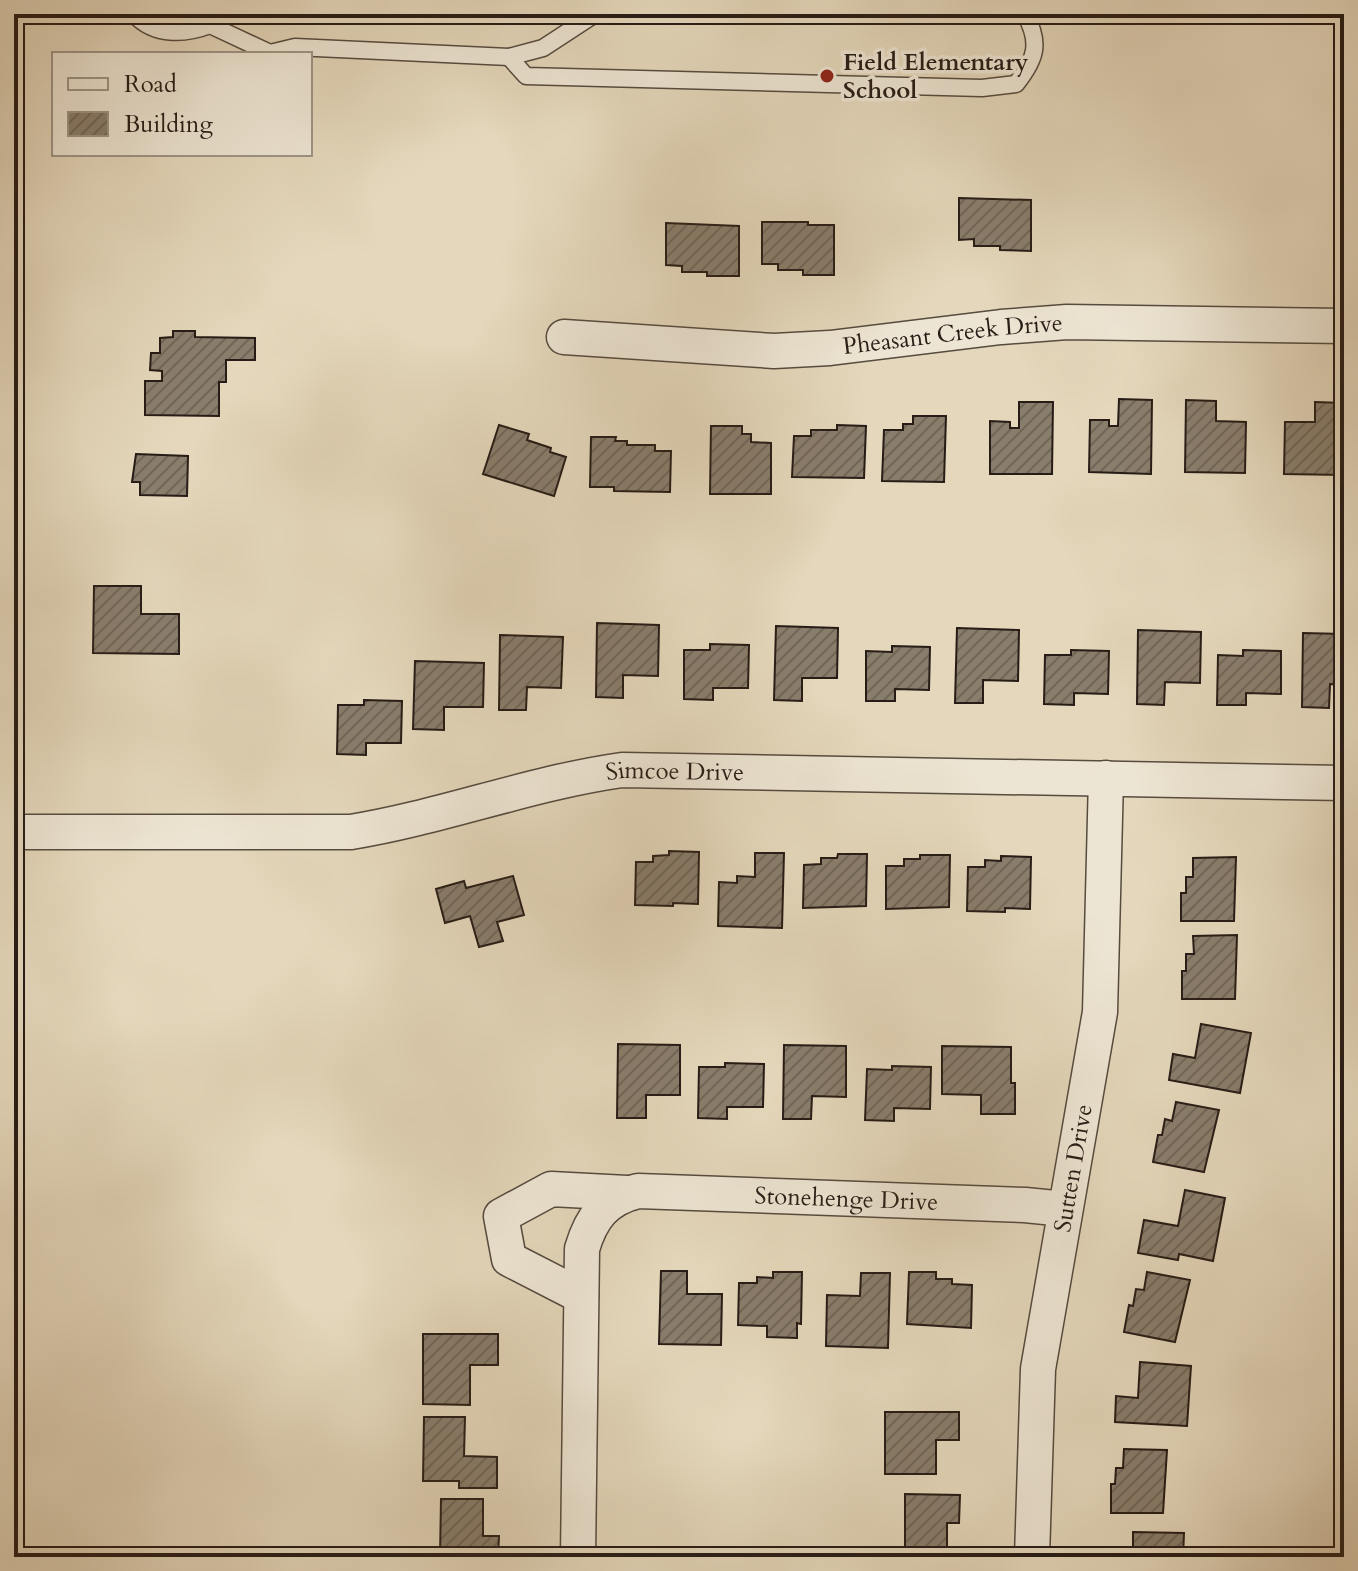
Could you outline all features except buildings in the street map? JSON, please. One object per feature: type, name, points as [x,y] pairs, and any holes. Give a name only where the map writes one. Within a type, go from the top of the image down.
[{"type":"street","name":"Pheasant Creek Drive","points":[[564,337],[774,351],[830,348],[1067,322],[1344,326]]},
{"type":"street","name":"Simcoe Drive","points":[[14,832],[351,832],[393,825],[571,777],[622,770],[1344,783]]},
{"type":"street","name":"Sutten Drive","points":[[1032,1557],[1036,1394],[1100,1012],[1106,778]]},
{"type":"street","name":"Stonehenge Drive","points":[[581,1296],[509,1259],[501,1216],[551,1189],[1025,1205],[1065,1209]]},
{"type":"street","points":[[578,1557],[582,1249],[588,1227],[606,1205],[627,1193]]},
{"type":"lane","points":[[134,14],[164,32],[192,32],[213,20],[268,52]]},
{"type":"lane","points":[[274,52],[295,47],[509,57],[543,48],[595,14]]},
{"type":"lane","points":[[509,57],[526,76],[982,88],[1016,84],[1031,66],[1036,33],[1025,14]]},
{"type":"place","name":"Field Elementary School","points":[[827,76]]}]
